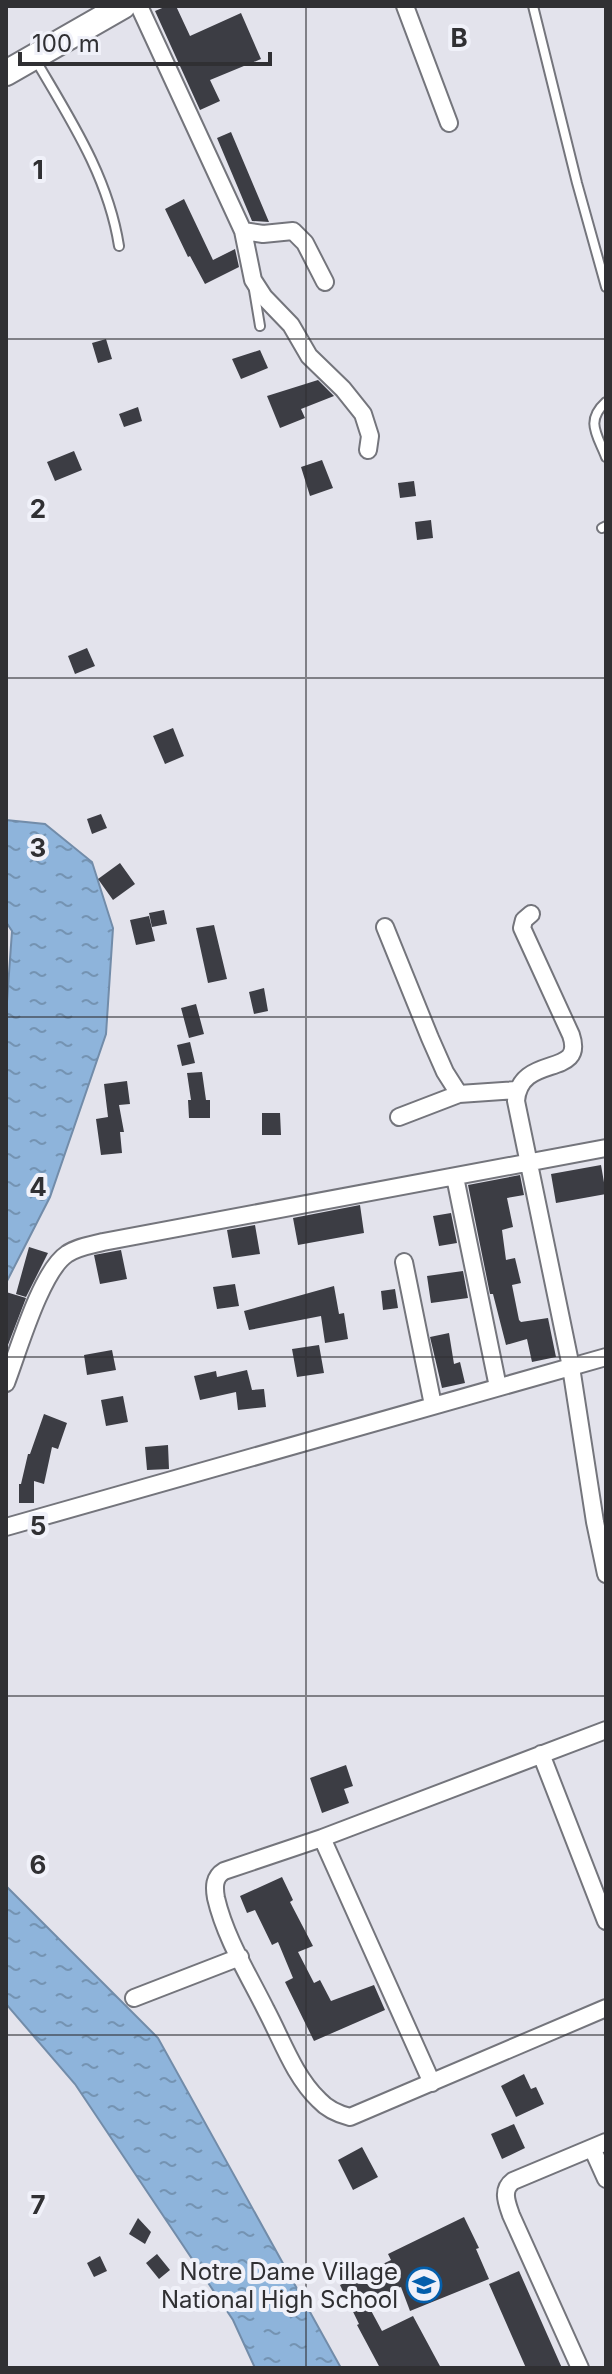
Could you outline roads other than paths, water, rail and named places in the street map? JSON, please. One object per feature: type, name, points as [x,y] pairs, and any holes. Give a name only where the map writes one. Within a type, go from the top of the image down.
[{"type":"main road","points":[[6,73],[123,6]]},
{"type":"street","points":[[139,6],[243,231],[253,280],[264,297],[291,325],[309,356],[363,414],[369,428],[368,450]]},
{"type":"street","points":[[405,6],[449,123]]},
{"type":"street","points":[[243,231],[263,234],[293,231],[305,243],[325,282]]},
{"type":"street","points":[[531,914],[524,920],[522,928],[571,1035],[574,1049],[563,1062],[527,1075],[517,1090],[516,1101],[571,1367],[606,1574]]},
{"type":"street","points":[[385,927],[445,1072],[459,1094]]},
{"type":"street","points":[[399,1117],[459,1094],[517,1090]]},
{"type":"street","points":[[6,1383],[47,1278],[71,1252],[103,1242],[606,1148]]},
{"type":"street","points":[[455,1177],[498,1387]]},
{"type":"street","points":[[404,1262],[433,1405]]},
{"type":"street","points":[[6,1527],[606,1357]]},
{"type":"street","points":[[606,1730],[218,1875],[215,1883],[216,1898],[240,1957],[297,2071],[320,2102],[335,2113],[350,2117],[606,2008]]},
{"type":"street","points":[[541,1754],[606,1921]]},
{"type":"street","points":[[322,1838],[432,2083]]},
{"type":"street","points":[[134,1998],[240,1957]]},
{"type":"street","points":[[580,2368],[506,2197],[506,2189],[513,2181],[599,2145],[606,2179]]},
{"type":"lane","points":[[533,6],[606,287]]},
{"type":"lane","points":[[34,57],[93,160],[111,205],[119,246]]},
{"type":"lane","points":[[253,280],[260,326]]},
{"type":"lane","points":[[606,402],[596,412],[593,422],[606,457]]},
{"type":"water","points":[[6,820],[45,824],[92,862],[113,928],[106,1034],[50,1197],[6,1283],[6,1016],[12,931],[6,922]]},
{"type":"water","points":[[6,1886],[158,2038],[341,2368],[255,2368],[233,2320],[75,2084],[6,2004]]},
{"type":"place","name":"Notre Dame Village National High School","points":[[424,2285]]}]
